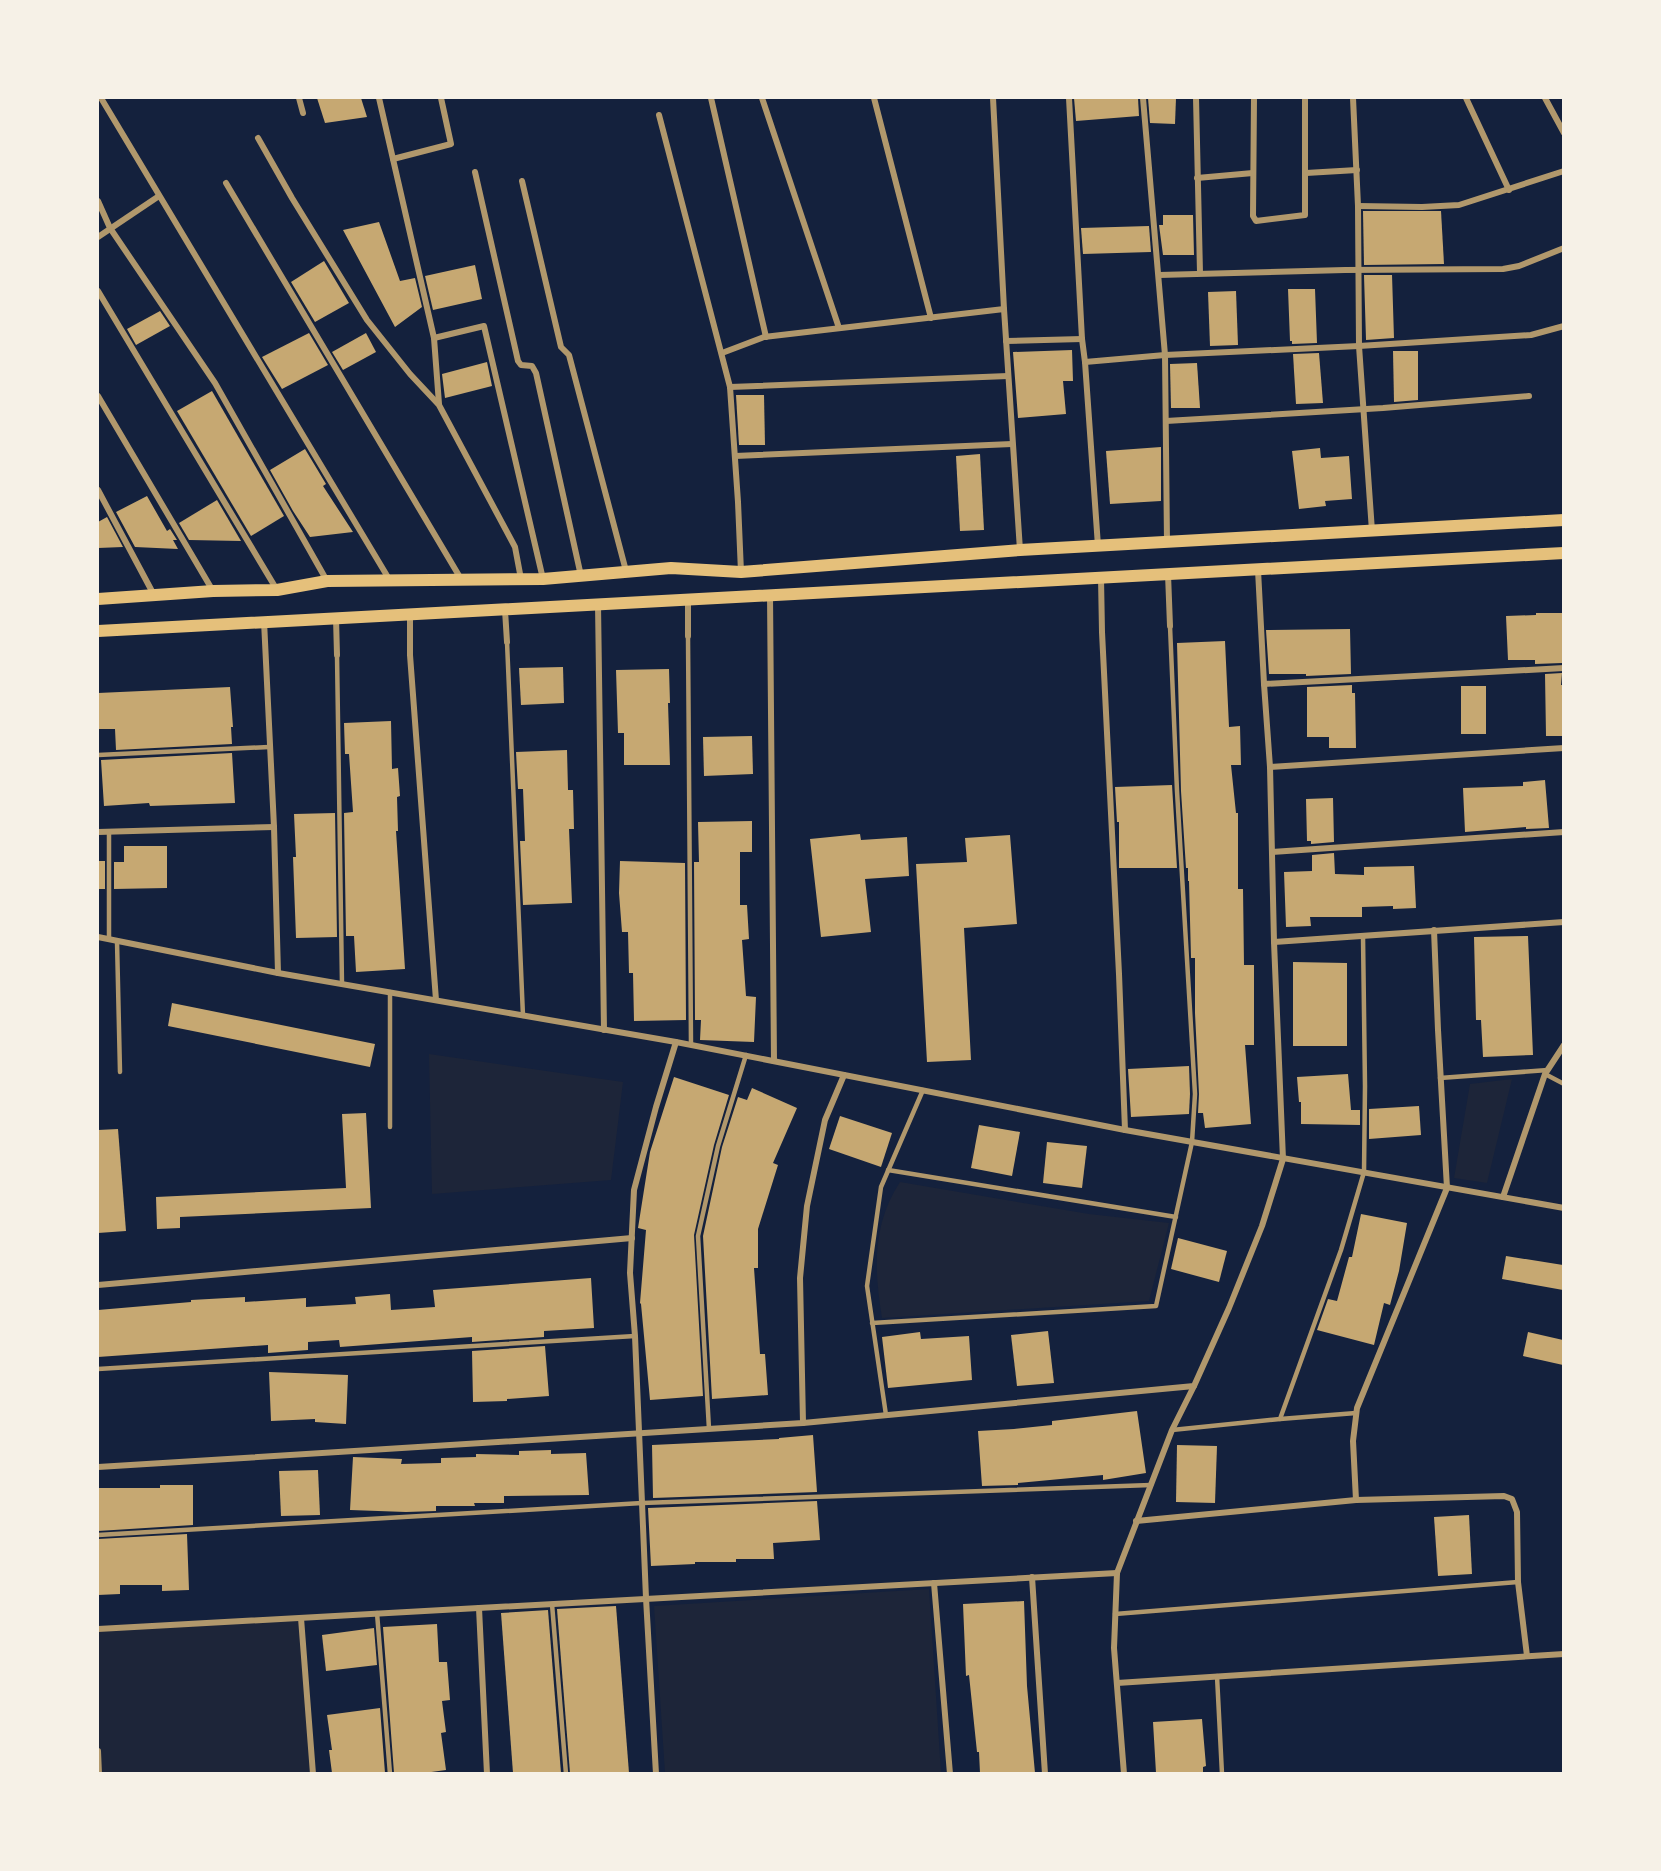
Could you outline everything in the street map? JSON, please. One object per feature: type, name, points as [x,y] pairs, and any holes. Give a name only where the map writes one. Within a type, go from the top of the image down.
[{"type":"main road","points":[[98,599],[213,591],[277,590],[327,581],[543,579],[671,568],[741,572],[1020,550],[1563,520]]},
{"type":"main road","points":[[98,631],[1563,553]]},
{"type":"street","points":[[101,98],[389,579]]},
{"type":"street","points":[[299,98],[303,113]]},
{"type":"street","points":[[379,98],[434,338],[439,405]]},
{"type":"street","points":[[393,159],[451,144],[441,98]]},
{"type":"street","points":[[711,98],[766,337]]},
{"type":"street","points":[[762,98],[839,328]]},
{"type":"street","points":[[874,98],[931,318]]},
{"type":"street","points":[[993,98],[1020,550]]},
{"type":"street","points":[[1070,98],[1082,339],[1098,546]]},
{"type":"street","points":[[1143,98],[1160,275],[1165,355],[1167,543]]},
{"type":"street","points":[[1196,98],[1200,273]]},
{"type":"street","points":[[1254,98],[1253,216],[1256,221],[1305,215],[1305,98]]},
{"type":"street","points":[[1353,98],[1358,206],[1359,346],[1372,531]]},
{"type":"street","points":[[1466,98],[1509,190]]},
{"type":"street","points":[[1545,98],[1563,133]]},
{"type":"street","points":[[659,115],[730,387],[741,572]]},
{"type":"street","points":[[258,138],[292,198],[368,320],[410,374],[439,405],[515,547],[521,579]]},
{"type":"street","points":[[1306,172],[1357,170]]},
{"type":"street","points":[[1358,206],[1459,205],[1563,171]]},
{"type":"street","points":[[475,172],[518,361],[521,365],[532,366],[536,373],[581,576]]},
{"type":"street","points":[[1197,178],[1253,174]]},
{"type":"street","points":[[522,181],[561,347],[569,356],[626,571]]},
{"type":"street","points":[[226,183],[461,579]]},
{"type":"street","points":[[98,237],[159,196]]},
{"type":"street","points":[[98,201],[110,228],[215,383],[327,581]]},
{"type":"street","points":[[1160,275],[1503,269],[1519,266],[1563,248]]},
{"type":"street","points":[[98,291],[277,590]]},
{"type":"street","points":[[722,353],[766,337],[1004,309]]},
{"type":"street","points":[[434,338],[484,326],[543,579]]},
{"type":"street","points":[[1085,362],[1165,355],[1531,335],[1563,326]]},
{"type":"street","points":[[1006,341],[1082,339]]},
{"type":"street","points":[[730,387],[1008,376]]},
{"type":"street","points":[[98,396],[213,591]]},
{"type":"street","points":[[1166,421],[1529,396]]},
{"type":"street","points":[[735,456],[1012,444]]},
{"type":"street","points":[[98,490],[154,595]]},
{"type":"street","points":[[1124,1773],[1114,1648],[1117,1573],[1172,1430],[1229,1308],[1262,1226],[1283,1159],[1274,942],[1270,767],[1258,570]]},
{"type":"street","points":[[1168,574],[1170,626]]},
{"type":"street","points":[[1101,578],[1125,1130]]},
{"type":"street","points":[[770,595],[774,1061]]},
{"type":"street","points":[[688,599],[688,636]]},
{"type":"street","points":[[598,604],[604,1030]]},
{"type":"street","points":[[505,609],[507,642]]},
{"type":"street","points":[[410,614],[410,655],[436,1000]]},
{"type":"street","points":[[336,618],[337,655]]},
{"type":"street","points":[[264,621],[268,747],[274,827],[278,973]]},
{"type":"street","points":[[1264,684],[1563,668]]},
{"type":"street","points":[[1270,767],[1563,748]]},
{"type":"street","points":[[98,832],[274,827]]},
{"type":"street","points":[[1272,852],[1563,832]]},
{"type":"street","points":[[1274,942],[1563,922]]},
{"type":"street","points":[[1356,1500],[1353,1441],[1357,1408],[1447,1188],[1434,930]]},
{"type":"street","points":[[98,937],[278,973],[746,1055],[1125,1130],[1563,1208]]},
{"type":"street","points":[[656,1773],[630,1273],[634,1190],[676,1042]]},
{"type":"street","points":[[1503,1197],[1547,1072],[1563,1045]]},
{"type":"street","points":[[803,1423],[800,1278],[807,1206],[825,1120],[844,1075]]},
{"type":"street","points":[[98,1285],[632,1238]]},
{"type":"street","points":[[98,1467],[803,1423],[1194,1386]]},
{"type":"street","points":[[1136,1521],[1356,1500],[1504,1496],[1512,1499],[1517,1512],[1518,1582],[1527,1656]]},
{"type":"street","points":[[98,1629],[1117,1573]]},
{"type":"street","points":[[1032,1577],[1045,1773]]},
{"type":"street","points":[[934,1582],[950,1773]]},
{"type":"street","points":[[479,1608],[487,1773]]},
{"type":"street","points":[[301,1618],[313,1773]]},
{"type":"street","points":[[1117,1683],[1563,1654]]},
{"type":"street","points":[[98,1751],[99,1773]]},
{"type":"lane","points":[[872,1323],[1156,1306],[1192,1142],[1195,1094],[1177,791],[1170,626]]},
{"type":"lane","points":[[688,636],[691,1045]]},
{"type":"lane","points":[[507,642],[524,1016]]},
{"type":"lane","points":[[337,655],[342,984]]},
{"type":"lane","points":[[98,755],[268,747]]},
{"type":"lane","points":[[108,939],[109,831]]},
{"type":"lane","points":[[1280,1419],[1341,1250],[1364,1172],[1363,936]]},
{"type":"lane","points":[[117,941],[120,1072]]},
{"type":"lane","points":[[390,992],[390,1127]]},
{"type":"lane","points":[[709,1429],[698,1236],[718,1146],[746,1055]]},
{"type":"lane","points":[[1440,1078],[1547,1072],[1563,1084]]},
{"type":"lane","points":[[886,1416],[867,1286],[881,1187],[923,1090]]},
{"type":"lane","points":[[888,1170],[1176,1217]]},
{"type":"lane","points":[[98,1369],[635,1336]]},
{"type":"lane","points":[[1172,1430],[1356,1413]]},
{"type":"lane","points":[[98,1535],[642,1503],[1151,1485]]},
{"type":"lane","points":[[1115,1614],[1518,1582]]},
{"type":"lane","points":[[552,1604],[566,1773]]},
{"type":"lane","points":[[377,1613],[390,1773]]},
{"type":"lane","points":[[1217,1676],[1222,1773]]},
{"type":"shaded area","points":[[429,1054],[623,1082],[611,1180],[432,1194]]},
{"type":"shaded area","points":[[1512,1079],[1487,1183],[1454,1178],[1470,1084]]},
{"type":"shaded area","points":[[900,1182],[1089,1214],[1169,1223],[1149,1301],[882,1318],[877,1265],[880,1231],[884,1214]]},
{"type":"shaded area","points":[[929,1589],[941,1773],[665,1773],[654,1606]]},
{"type":"shaded area","points":[[301,1618],[313,1773],[99,1773],[98,1629]]},
{"type":"building","points":[[317,98],[361,98],[367,117],[325,123]]},
{"type":"building","points":[[1074,98],[1138,98],[1139,116],[1076,121]]},
{"type":"building","points":[[1148,98],[1176,98],[1175,124],[1150,123]]},
{"type":"building","points":[[1363,211],[1441,211],[1444,264],[1364,265]]},
{"type":"building","points":[[1163,215],[1193,215],[1194,255],[1163,255],[1159,225],[1163,225]]},
{"type":"building","points":[[379,222],[400,281],[415,278],[422,307],[395,327],[343,230]]},
{"type":"building","points":[[1149,226],[1151,252],[1083,254],[1081,228]]},
{"type":"building","points":[[324,261],[349,303],[315,322],[291,282]]},
{"type":"building","points":[[475,265],[482,299],[433,310],[425,276]]},
{"type":"building","points":[[1364,275],[1392,275],[1394,338],[1366,340]]},
{"type":"building","points":[[1288,289],[1315,289],[1317,343],[1292,344],[1290,341]]},
{"type":"building","points":[[1236,291],[1238,345],[1210,346],[1208,292]]},
{"type":"building","points":[[160,311],[170,326],[136,345],[127,329]]},
{"type":"building","points":[[309,333],[328,365],[282,389],[262,357]]},
{"type":"building","points":[[366,333],[376,352],[343,370],[332,352]]},
{"type":"building","points":[[1072,350],[1073,381],[1063,381],[1066,414],[1018,418],[1013,352]]},
{"type":"building","points":[[1393,351],[1418,351],[1418,400],[1394,402]]},
{"type":"building","points":[[1319,353],[1323,403],[1296,404],[1293,354]]},
{"type":"building","points":[[487,362],[492,386],[445,398],[442,374]]},
{"type":"building","points":[[1197,363],[1200,408],[1171,408],[1170,364]]},
{"type":"building","points":[[212,391],[284,516],[251,536],[177,411]]},
{"type":"building","points":[[736,395],[764,395],[765,445],[739,445]]},
{"type":"building","points":[[1161,447],[1161,501],[1110,504],[1106,451]]},
{"type":"building","points":[[1320,448],[1321,458],[1349,456],[1352,499],[1325,501],[1326,506],[1299,509],[1292,451]]},
{"type":"building","points":[[305,449],[326,484],[323,486],[353,532],[310,537],[293,511],[270,470]]},
{"type":"building","points":[[980,454],[984,530],[960,531],[956,456]]},
{"type":"building","points":[[147,496],[167,531],[170,529],[177,540],[173,540],[178,549],[135,547],[116,512]]},
{"type":"building","points":[[217,500],[241,541],[189,540],[179,523]]},
{"type":"building","points":[[107,517],[123,547],[98,548],[98,522]]},
{"type":"building","points":[[1536,613],[1562,613],[1562,663],[1535,664],[1535,660],[1508,660],[1506,616],[1536,615]]},
{"type":"building","points":[[1350,629],[1351,674],[1306,676],[1306,674],[1269,674],[1266,630]]},
{"type":"building","points":[[1225,641],[1229,727],[1240,726],[1241,765],[1231,765],[1236,813],[1238,813],[1238,889],[1243,889],[1244,965],[1254,965],[1254,1045],[1245,1045],[1251,1124],[1205,1128],[1203,1113],[1198,1113],[1195,958],[1191,958],[1189,881],[1188,868],[1186,868],[1181,791],[1177,643]]},
{"type":"building","points":[[563,667],[564,703],[521,705],[519,668]]},
{"type":"building","points":[[669,669],[670,765],[624,765],[624,733],[618,733],[616,670]]},
{"type":"building","points":[[1562,673],[1563,736],[1546,736],[1545,674]]},
{"type":"building","points":[[1352,685],[1352,693],[1355,693],[1356,748],[1329,748],[1329,737],[1307,737],[1307,687]]},
{"type":"building","points":[[1461,686],[1486,686],[1486,734],[1461,734]]},
{"type":"building","points":[[230,687],[232,744],[116,750],[115,729],[98,729],[98,693]]},
{"type":"building","points":[[391,721],[392,769],[398,768],[400,796],[397,797],[398,831],[396,831],[405,969],[356,972],[354,936],[346,936],[344,813],[353,812],[349,754],[345,754],[344,723]]},
{"type":"building","points":[[752,736],[753,774],[704,776],[703,737]]},
{"type":"building","points":[[567,750],[568,790],[573,790],[574,829],[569,829],[572,903],[523,905],[520,841],[525,841],[523,789],[518,789],[516,752]]},
{"type":"building","points":[[232,753],[235,803],[150,806],[149,803],[104,806],[101,760]]},
{"type":"building","points":[[1545,780],[1549,828],[1526,829],[1526,827],[1465,832],[1463,788],[1523,786],[1523,782]]},
{"type":"building","points":[[1172,785],[1177,868],[1119,868],[1119,822],[1117,822],[1115,787]]},
{"type":"building","points":[[1333,798],[1334,842],[1311,844],[1311,841],[1307,841],[1306,799]]},
{"type":"building","points":[[335,813],[337,937],[296,938],[294,814]]},
{"type":"building","points":[[752,821],[752,852],[740,852],[740,905],[747,905],[749,939],[742,940],[746,996],[756,997],[754,1042],[700,1040],[701,1020],[695,1020],[694,862],[699,862],[698,822]]},
{"type":"building","points":[[860,834],[861,840],[907,837],[909,876],[865,879],[871,932],[821,937],[810,839]]},
{"type":"building","points":[[1010,835],[1017,924],[964,928],[971,1060],[927,1062],[916,864],[967,862],[965,838]]},
{"type":"building","points":[[124,846],[167,846],[167,888],[114,889],[114,862],[124,862]]},
{"type":"building","points":[[1334,853],[1335,874],[1364,875],[1364,867],[1414,866],[1416,908],[1362,907],[1362,917],[1310,917],[1311,926],[1286,927],[1284,872],[1312,871],[1312,855]]},
{"type":"building","points":[[98,861],[105,861],[105,889],[98,889]]},
{"type":"building","points":[[620,861],[685,863],[686,1020],[634,1021],[633,973],[629,973],[628,932],[622,932],[619,893]]},
{"type":"building","points":[[1528,936],[1533,1055],[1483,1057],[1481,1020],[1476,1020],[1474,937]]},
{"type":"building","points":[[1293,962],[1347,963],[1347,1046],[1293,1046]]},
{"type":"building","points":[[172,1003],[375,1044],[370,1067],[168,1026]]},
{"type":"building","points":[[1189,1066],[1189,1114],[1131,1117],[1128,1069]]},
{"type":"building","points":[[1348,1074],[1351,1110],[1360,1110],[1360,1125],[1301,1124],[1301,1102],[1299,1102],[1297,1077]]},
{"type":"building","points":[[674,1077],[729,1095],[714,1145],[694,1235],[703,1396],[650,1400],[640,1303],[646,1230],[638,1228],[650,1152]]},
{"type":"building","points":[[752,1088],[797,1108],[773,1163],[778,1165],[758,1229],[758,1268],[754,1268],[760,1354],[765,1354],[768,1395],[712,1399],[703,1236],[722,1147],[738,1097],[747,1100]]},
{"type":"building","points":[[1419,1106],[1421,1135],[1369,1139],[1369,1109]]},
{"type":"building","points":[[366,1113],[371,1208],[180,1217],[180,1228],[157,1229],[156,1197],[346,1188],[342,1114]]},
{"type":"building","points":[[840,1116],[892,1133],[881,1167],[829,1149]]},
{"type":"building","points":[[979,1125],[1020,1132],[1012,1176],[971,1168]]},
{"type":"building","points":[[118,1129],[126,1231],[98,1233],[98,1130]]},
{"type":"building","points":[[1047,1142],[1087,1146],[1082,1188],[1043,1183]]},
{"type":"building","points":[[1361,1214],[1407,1223],[1399,1271],[1390,1305],[1384,1303],[1374,1345],[1317,1330],[1328,1299],[1337,1301],[1349,1257],[1352,1257]]},
{"type":"building","points":[[1178,1238],[1227,1251],[1219,1282],[1171,1269]]},
{"type":"building","points":[[1506,1256],[1563,1265],[1563,1290],[1502,1279]]},
{"type":"building","points":[[591,1278],[594,1328],[544,1331],[544,1337],[472,1342],[472,1337],[340,1347],[339,1340],[308,1342],[308,1350],[268,1353],[268,1345],[98,1357],[98,1310],[245,1297],[245,1302],[306,1298],[306,1307],[356,1304],[355,1297],[390,1294],[391,1310],[435,1307],[433,1290]]},
{"type":"building","points":[[1048,1331],[1054,1383],[1017,1386],[1011,1335]]},
{"type":"building","points":[[920,1332],[921,1339],[969,1336],[972,1380],[888,1388],[882,1337]]},
{"type":"building","points":[[1528,1332],[1563,1340],[1563,1365],[1523,1356]]},
{"type":"building","points":[[545,1346],[549,1396],[473,1402],[472,1351]]},
{"type":"building","points":[[269,1372],[348,1375],[346,1424],[315,1422],[315,1419],[271,1421]]},
{"type":"building","points":[[1137,1411],[1146,1473],[1103,1480],[1103,1475],[1018,1483],[1018,1485],[982,1486],[978,1431],[1052,1425],[1052,1421]]},
{"type":"building","points":[[813,1435],[817,1492],[653,1498],[652,1445],[779,1439]]},
{"type":"building","points":[[1177,1445],[1217,1446],[1215,1503],[1176,1502]]},
{"type":"building","points":[[551,1450],[551,1454],[586,1453],[589,1495],[504,1496],[504,1503],[436,1506],[436,1511],[350,1510],[353,1457],[402,1459],[401,1464],[441,1463],[441,1458],[476,1457],[476,1454],[519,1455],[519,1451]]},
{"type":"building","points":[[318,1470],[320,1515],[281,1516],[279,1471]]},
{"type":"building","points":[[160,1485],[193,1485],[193,1525],[98,1531],[98,1488],[160,1488]]},
{"type":"building","points":[[817,1501],[820,1540],[773,1543],[774,1559],[736,1559],[736,1562],[695,1562],[695,1564],[651,1566],[648,1508]]},
{"type":"building","points":[[1469,1515],[1472,1574],[1438,1576],[1434,1517]]},
{"type":"building","points":[[187,1534],[189,1590],[162,1591],[162,1585],[120,1585],[120,1594],[98,1595],[98,1539]]},
{"type":"building","points":[[1024,1601],[1027,1686],[1035,1773],[980,1773],[969,1675],[966,1676],[963,1604]]},
{"type":"building","points":[[616,1606],[629,1773],[570,1773],[557,1609]]},
{"type":"building","points":[[548,1610],[561,1773],[513,1773],[501,1613]]},
{"type":"building","points":[[437,1624],[439,1662],[447,1662],[450,1700],[442,1701],[446,1732],[441,1733],[446,1770],[394,1773],[383,1627]]},
{"type":"building","points":[[374,1628],[377,1665],[326,1671],[322,1635]]},
{"type":"building","points":[[380,1708],[385,1773],[332,1773],[329,1750],[332,1750],[327,1715]]},
{"type":"building","points":[[1202,1719],[1206,1766],[1203,1767],[1203,1773],[1156,1773],[1153,1722]]}]
